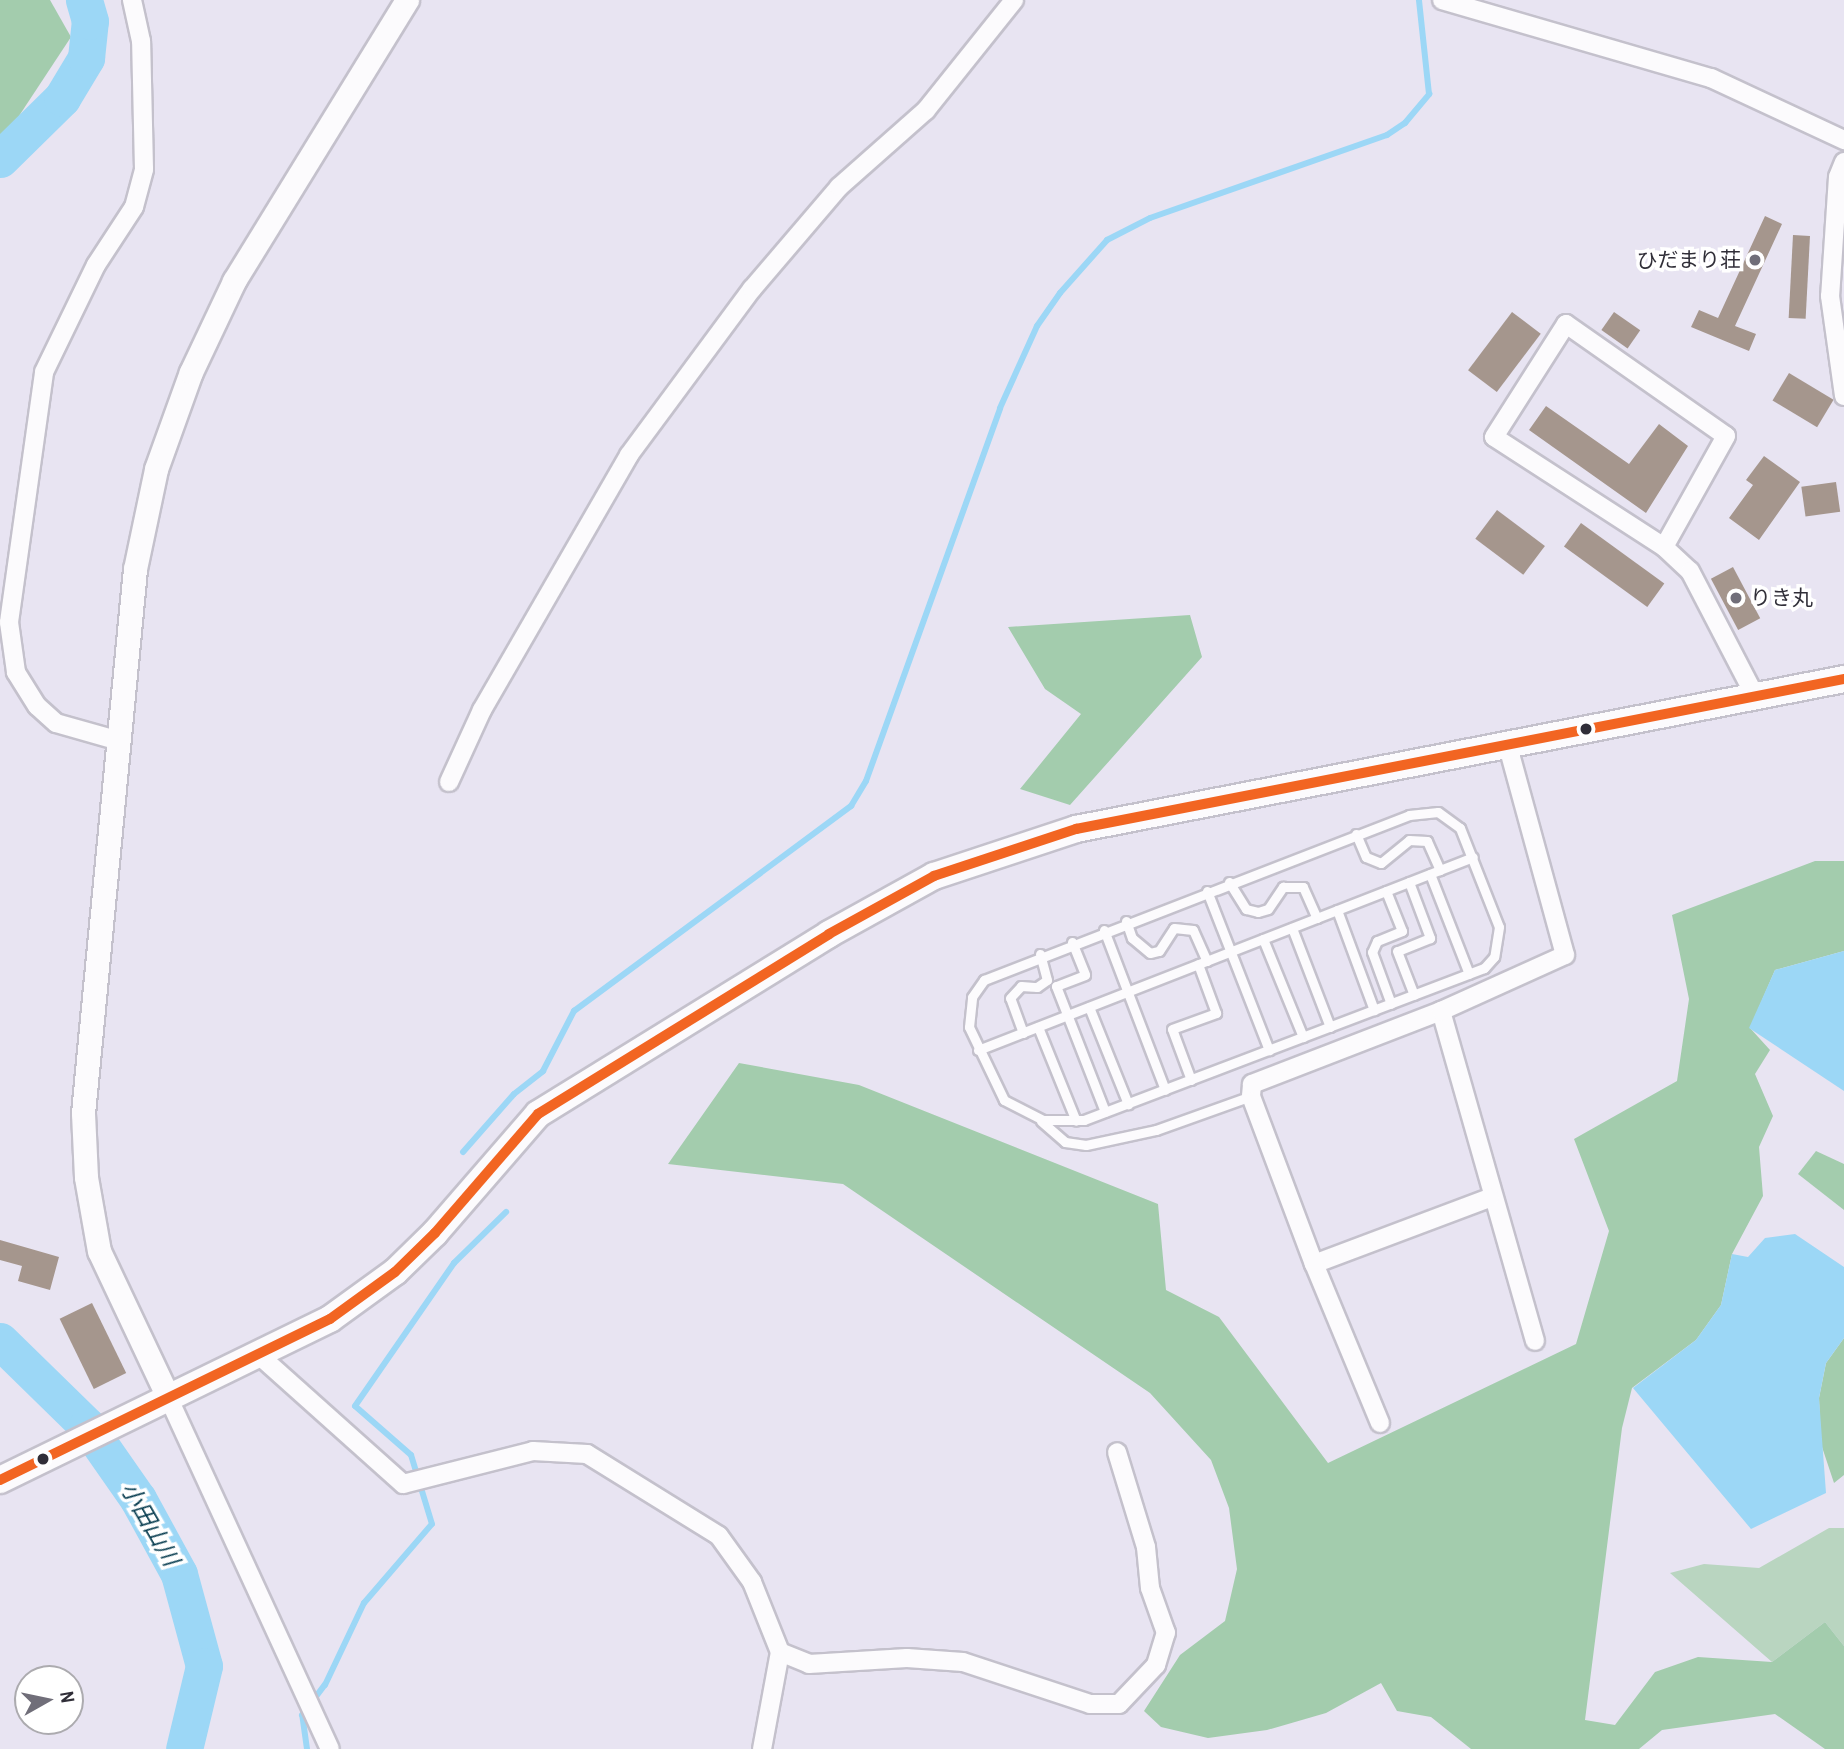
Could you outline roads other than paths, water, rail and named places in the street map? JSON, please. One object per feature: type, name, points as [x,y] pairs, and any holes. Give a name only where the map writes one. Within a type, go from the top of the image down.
[{"type":"main road","points":[[0,1480],[75,1440],[260,1356],[330,1319],[395,1272],[538,1114],[923,882],[1009,848],[1076,829],[1508,747],[1844,679]]},
{"type":"street","points":[[116,740],[56,723],[37,706],[16,672],[9,622],[44,372],[96,265],[134,207],[144,169],[141,41],[132,0]]},
{"type":"street","points":[[330,1749],[99,1251],[86,1177],[83,1113],[116,740],[135,569],[156,469],[191,372],[234,281],[407,0]]},
{"type":"street","points":[[449,782],[482,710],[629,455],[752,289],[839,187],[926,110],[1014,0]]},
{"type":"street","points":[[1443,0],[1711,78],[1844,140]]},
{"type":"street","points":[[1844,162],[1838,177],[1830,296],[1844,396]]},
{"type":"street","points":[[1664,547],[1726,436],[1566,324],[1494,437],[1664,547],[1690,572],[1756,698]]},
{"type":"street","points":[[1380,1423],[1314,1264],[1251,1096],[1252,1084],[1441,1011],[1565,955],[1508,747]]},
{"type":"street","points":[[1441,1011],[1490,1198],[1535,1340]]},
{"type":"street","points":[[1314,1264],[1490,1198]]},
{"type":"street","points":[[260,1356],[403,1485],[533,1451],[587,1454],[719,1536],[752,1582],[780,1652],[762,1749]]},
{"type":"street","points":[[780,1652],[809,1664],[907,1657],[963,1661],[1090,1704],[1119,1704],[1156,1665],[1166,1633],[1150,1588],[1146,1547],[1117,1452]]},
{"type":"lane","points":[[1039,1119],[1076,1121],[1128,1104],[1469,974],[1494,957],[1499,927],[1473,857],[1460,828],[1438,811],[1409,814],[1040,954],[984,979],[969,1013],[978,1050],[1004,1100],[1039,1119],[1065,1142],[1086,1145],[1156,1130],[1251,1096]]},
{"type":"lane","points":[[1356,834],[1366,857],[1381,863],[1409,840],[1427,841],[1469,974]]},
{"type":"lane","points":[[978,1050],[1473,857]]},
{"type":"lane","points":[[1229,882],[1246,909],[1258,912],[1268,909],[1283,887],[1303,887],[1317,918]]},
{"type":"lane","points":[[1409,882],[1430,938],[1397,951],[1414,995]]},
{"type":"lane","points":[[1207,891],[1269,1050]]},
{"type":"lane","points":[[1386,891],[1402,931],[1377,941],[1372,952],[1391,1004]]},
{"type":"lane","points":[[1337,910],[1374,1010]]},
{"type":"lane","points":[[1126,921],[1132,938],[1150,953],[1159,951],[1174,928],[1193,930],[1216,1013],[1172,1029],[1191,1080]]},
{"type":"lane","points":[[1292,928],[1330,1027]]},
{"type":"lane","points":[[1104,930],[1165,1090]]},
{"type":"lane","points":[[1263,939],[1303,1037]]},
{"type":"lane","points":[[1072,942],[1085,975],[1056,986],[1105,1112]]},
{"type":"lane","points":[[1023,1033],[1010,998],[1021,986],[1037,987],[1047,980],[1040,954]]},
{"type":"lane","points":[[1089,1007],[1128,1104]]},
{"type":"lane","points":[[1038,1027],[1076,1121]]},
{"type":"water","points":[[1844,951],[1844,1091],[1749,1028],[1775,970]]},
{"type":"water","points":[[1795,1234],[1844,1267],[1844,1338],[1826,1363],[1819,1398],[1826,1493],[1751,1529],[1633,1388],[1696,1340],[1721,1305],[1732,1254],[1748,1257],[1765,1238]]},
{"type":"waterway","name":"小田山川","points":[[0,159],[62,98],[86,58],[90,21],[84,0]]},
{"type":"waterway","points":[[463,1152],[514,1094],[543,1071],[574,1011],[851,806],[866,781],[1000,408],[1037,326],[1060,293],[1107,240],[1150,218],[1387,135],[1405,123],[1429,94],[1419,0]]},
{"type":"waterway","points":[[307,1749],[302,1715],[325,1685],[364,1603],[432,1524],[411,1455],[355,1406],[454,1263],[506,1212]]},
{"type":"waterway","name":"小田山川","points":[[0,1341],[87,1426],[138,1499],[179,1574],[204,1666],[184,1749]]},
{"type":"place","name":"ひだまり荘","points":[[1755,260]]},
{"type":"place","name":"りき丸","points":[[1736,598]]}]
